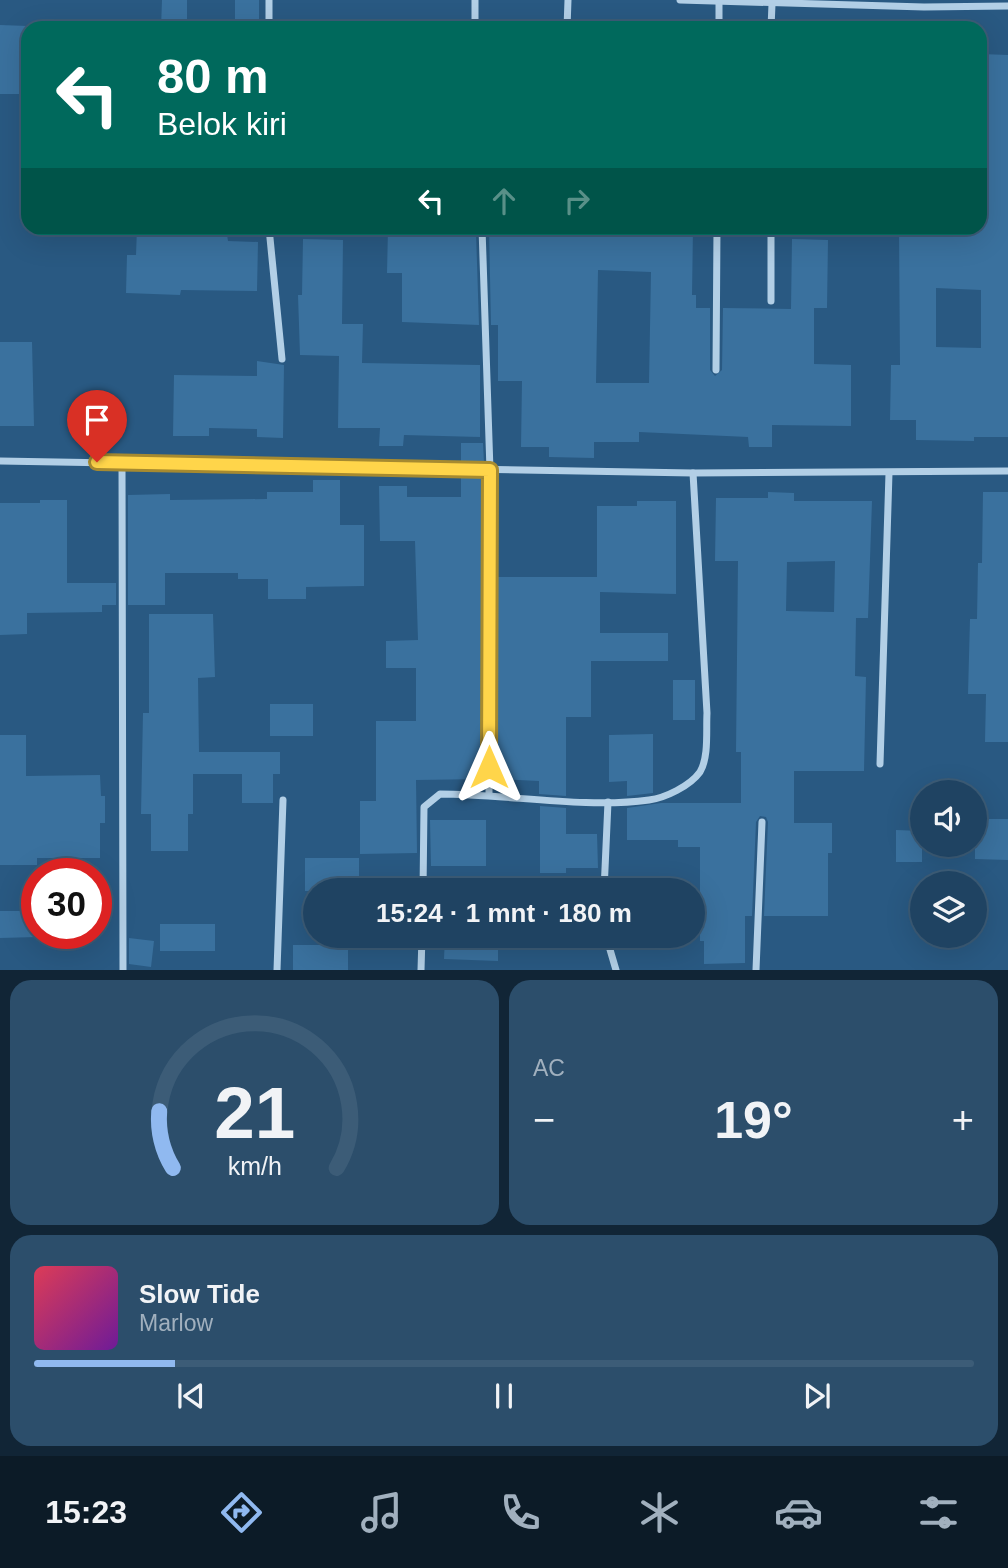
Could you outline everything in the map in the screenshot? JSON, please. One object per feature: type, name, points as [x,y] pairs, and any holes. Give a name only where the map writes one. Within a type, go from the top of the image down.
[{"type":"street","points":[[269,21],[270,0]]},
{"type":"street","points":[[475,0],[475,21]]},
{"type":"street","points":[[567,21],[568,0]]},
{"type":"street","points":[[680,0],[772,4],[828,2],[1008,6]]},
{"type":"street","points":[[719,1],[719,21]]},
{"type":"street","points":[[771,21],[772,4]]},
{"type":"street","points":[[270,235],[282,359]]},
{"type":"street","points":[[482,235],[490,470],[488,794]]},
{"type":"street","points":[[716,370],[717,235]]},
{"type":"street","points":[[771,235],[771,300]]},
{"type":"street","points":[[0,461],[490,470],[889,473],[1008,471]]},
{"type":"street","points":[[122,462],[123,970]]},
{"type":"street","points":[[423,878],[424,807],[440,794],[488,794],[608,802],[651,800],[676,791],[700,772],[706,749],[707,713],[693,472]]},
{"type":"street","points":[[880,764],[889,473]]},
{"type":"street","points":[[278,970],[284,800]]},
{"type":"street","points":[[605,878],[608,802]]},
{"type":"street","points":[[755,970],[762,822]]},
{"type":"street","points":[[421,970],[422,948]]},
{"type":"street","points":[[610,948],[616,970]]},
{"type":"building","points":[[162,0],[187,0],[187,21],[161,21]]},
{"type":"building","points":[[235,0],[259,0],[259,21],[235,21]]},
{"type":"building","points":[[0,25],[21,26],[21,94],[0,94]]},
{"type":"building","points":[[987,54],[1008,55],[1008,437],[974,437],[974,441],[916,440],[916,420],[890,420],[891,365],[900,365],[899,235],[987,235]],"holes":[[[936,288],[981,290],[981,348],[936,347]]]},
{"type":"building","points":[[137,235],[227,235],[228,241],[258,242],[257,291],[181,290],[180,295],[126,293],[127,255],[136,255]]},
{"type":"building","points":[[388,235],[476,235],[479,325],[402,322],[402,273],[387,273]]},
{"type":"building","points":[[489,235],[693,235],[692,295],[696,295],[696,308],[710,308],[710,370],[715,376],[722,370],[723,308],[791,309],[792,239],[828,240],[827,308],[814,308],[814,364],[851,365],[851,426],[772,425],[772,447],[749,447],[748,437],[639,432],[639,442],[594,442],[594,458],[549,457],[549,447],[521,447],[522,381],[498,381],[498,325],[491,325]],"holes":[[[598,270],[651,272],[649,383],[596,383]]]},
{"type":"building","points":[[303,239],[343,240],[342,324],[363,324],[362,363],[480,365],[480,437],[404,435],[403,446],[379,446],[380,428],[338,428],[339,356],[300,355],[298,295],[302,295]]},
{"type":"building","points":[[0,342],[32,342],[34,426],[0,426]]},
{"type":"building","points":[[257,361],[284,365],[283,438],[257,437],[257,429],[209,428],[209,436],[173,436],[174,375],[257,376]]},
{"type":"building","points":[[461,443],[483,443],[484,463],[461,463]]},
{"type":"building","points":[[461,475],[482,475],[483,779],[416,780],[417,853],[360,854],[360,801],[376,801],[376,721],[416,721],[416,668],[386,668],[386,641],[418,640],[415,541],[380,541],[379,486],[407,486],[407,497],[461,497]]},
{"type":"building","points":[[313,480],[340,480],[340,525],[364,525],[364,586],[306,587],[306,599],[268,599],[268,579],[238,579],[238,573],[165,573],[165,605],[128,605],[128,495],[170,494],[170,500],[267,499],[267,492],[313,492]]},
{"type":"building","points":[[768,492],[794,493],[794,501],[872,501],[868,618],[856,618],[855,676],[866,677],[864,771],[794,771],[794,823],[832,823],[832,853],[828,853],[828,916],[764,916],[768,822],[766,817],[760,816],[756,822],[752,916],[745,916],[745,963],[704,964],[705,878],[700,878],[700,847],[678,847],[678,840],[627,840],[627,808],[661,803],[741,803],[741,752],[736,752],[738,561],[715,561],[716,498],[768,498]],"holes":[[[835,561],[834,612],[786,611],[787,562]]]},
{"type":"building","points":[[983,492],[1008,492],[1008,742],[985,742],[986,694],[968,694],[970,619],[977,619],[978,563],[982,563]]},
{"type":"building","points":[[40,500],[67,500],[67,583],[116,583],[116,605],[102,605],[102,612],[27,613],[27,634],[0,635],[0,503],[40,503]]},
{"type":"building","points":[[637,501],[676,501],[676,594],[600,592],[600,633],[668,633],[668,661],[591,661],[591,717],[566,717],[566,796],[539,794],[539,781],[495,779],[496,577],[597,577],[597,506],[637,506]]},
{"type":"building","points":[[149,614],[213,614],[215,677],[198,678],[199,752],[280,752],[280,774],[273,774],[273,803],[242,803],[242,774],[193,774],[193,814],[188,814],[188,851],[151,851],[151,814],[141,814],[143,713],[149,713]]},
{"type":"building","points":[[673,680],[695,680],[695,720],[673,720]]},
{"type":"building","points":[[270,704],[313,704],[313,736],[270,736]]},
{"type":"building","points":[[653,734],[653,793],[627,796],[627,781],[609,782],[609,735]]},
{"type":"building","points":[[0,735],[26,735],[26,776],[100,775],[101,796],[105,796],[105,823],[100,823],[100,858],[21,858],[21,865],[0,865]]},
{"type":"building","points":[[540,806],[566,808],[566,834],[597,834],[598,868],[566,868],[566,873],[540,873]]},
{"type":"building","points":[[987,819],[1008,819],[1008,860],[975,859],[987,857]]},
{"type":"building","points":[[430,820],[486,820],[486,866],[431,866]]},
{"type":"building","points":[[896,830],[910,831],[910,857],[922,857],[922,862],[896,862]]},
{"type":"building","points":[[305,858],[359,858],[359,878],[305,878]]},
{"type":"building","points":[[0,911],[21,911],[21,937],[0,938]]},
{"type":"building","points":[[160,924],[215,924],[215,951],[160,951]]},
{"type":"building","points":[[129,938],[154,941],[151,967],[129,964]]},
{"type":"building","points":[[293,945],[303,945],[303,948],[348,948],[348,970],[293,970]]},
{"type":"building","points":[[444,948],[498,948],[498,961],[444,959]]},
{"type":"route","points":[[97,462],[490,470],[489,767]]}]
